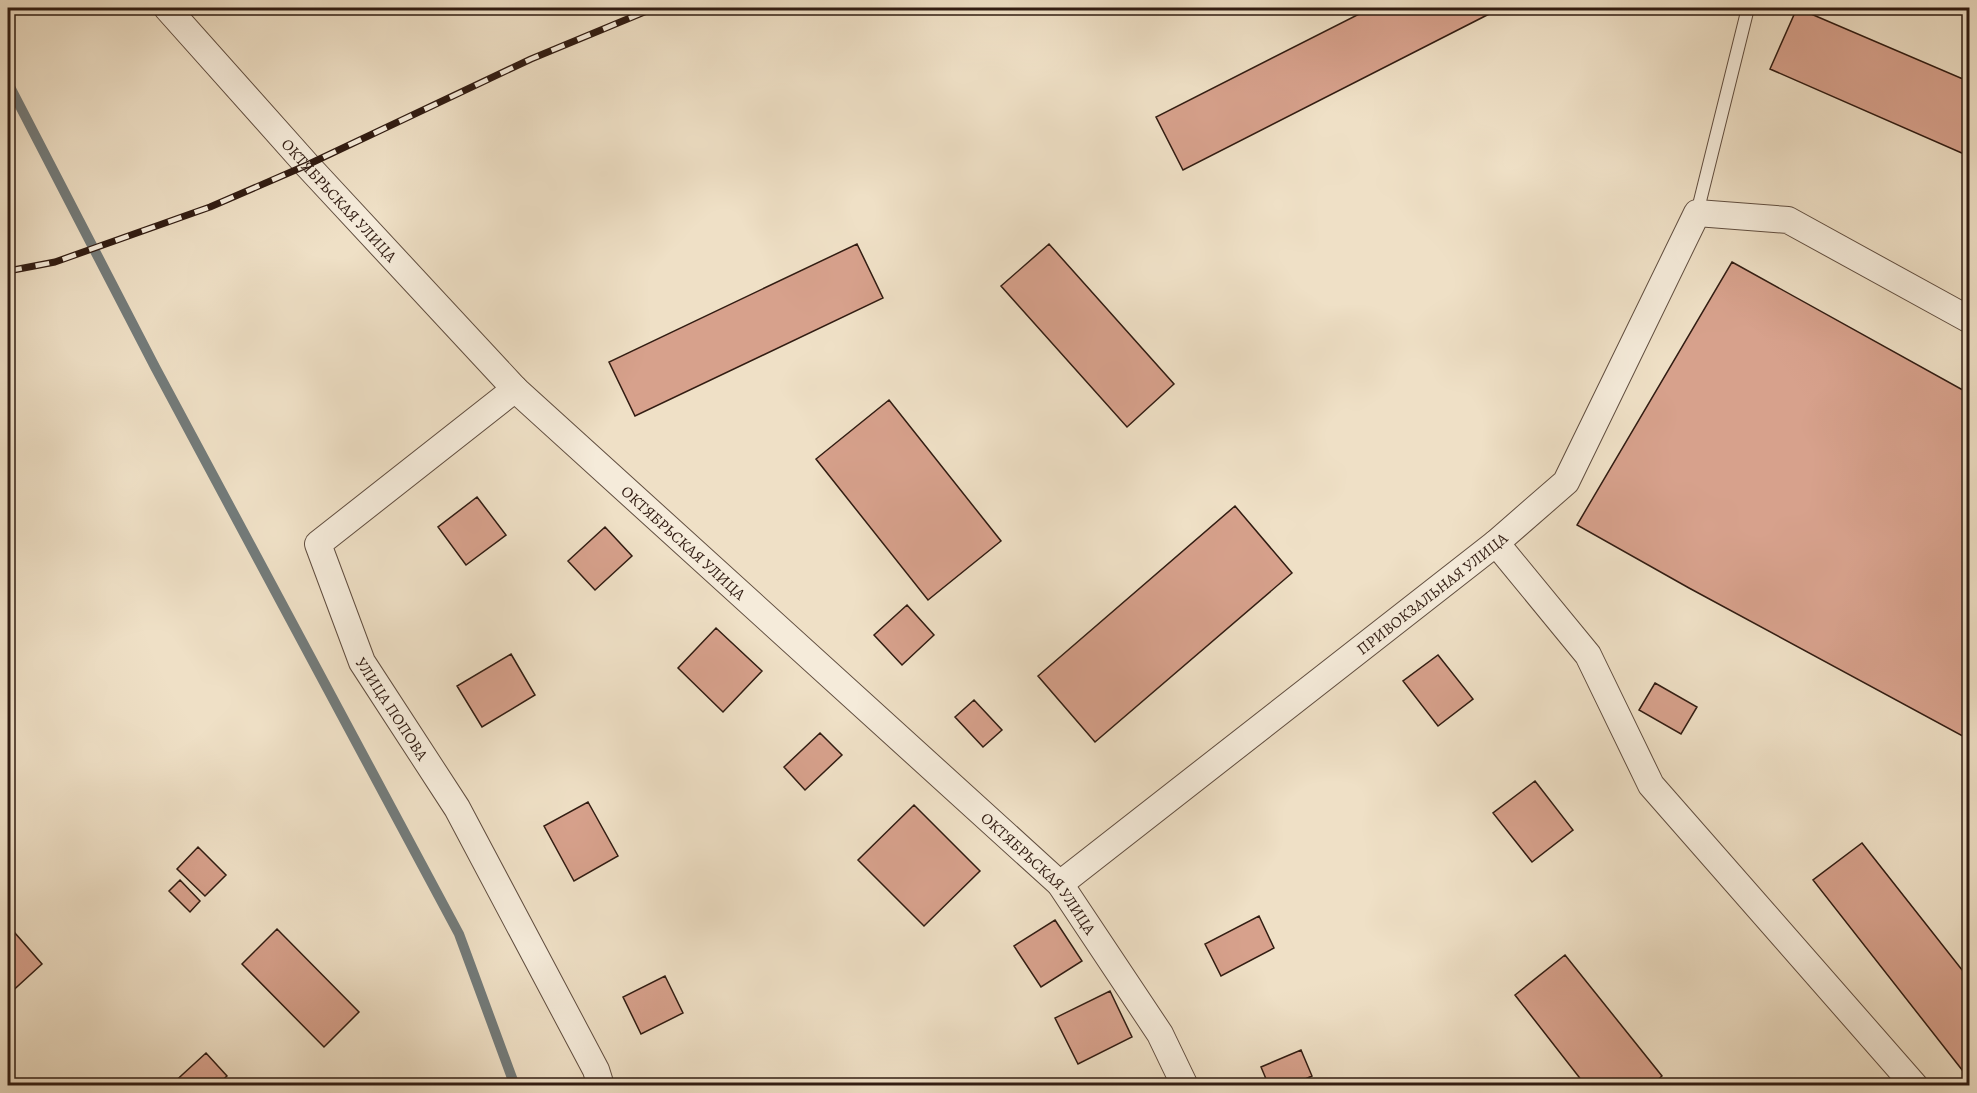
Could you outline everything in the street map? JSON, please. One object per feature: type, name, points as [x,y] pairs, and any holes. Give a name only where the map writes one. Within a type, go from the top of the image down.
[{"type":"street","name":"ОКТЯБРЬСКАЯ УЛИЦА","points":[[167,8],[307,165],[515,389],[1060,884],[1160,1034],[1185,1086]]},
{"type":"street","points":[[1697,213],[1788,220],[1970,320]]},
{"type":"street","name":"ПРИВОКЗАЛЬНАЯ УЛИЦА","points":[[1060,884],[1496,543],[1566,482],[1697,213]]},
{"type":"street","name":"УЛИЦА ПОПОВА","points":[[515,389],[318,544],[362,662],[457,808],[596,1070],[601,1086]]},
{"type":"street","points":[[1496,543],[1588,655],[1651,785],[1915,1086]]},
{"type":"lane","points":[[1697,213],[1748,8]]},
{"type":"building","points":[[1371,8],[1494,8],[1495,11],[1183,170],[1156,117]]},
{"type":"building","points":[[1797,8],[1970,82],[1970,143],[1964,154],[1770,69]]},
{"type":"building","points":[[857,244],[883,298],[635,416],[609,362]]},
{"type":"building","points":[[1049,244],[1174,384],[1127,427],[1001,286]]},
{"type":"building","points":[[1732,262],[1970,394],[1970,740],[1577,525]]},
{"type":"building","points":[[889,400],[1001,541],[928,600],[816,459]]},
{"type":"building","points":[[477,497],[506,535],[466,565],[438,527]]},
{"type":"building","points":[[1235,506],[1292,573],[1095,742],[1038,676]]},
{"type":"building","points":[[605,527],[632,556],[595,590],[568,561]]},
{"type":"building","points":[[907,605],[934,635],[902,665],[874,635]]},
{"type":"building","points":[[716,628],[762,671],[723,712],[678,668]]},
{"type":"building","points":[[511,654],[535,695],[482,727],[457,686]]},
{"type":"building","points":[[1438,655],[1473,699],[1438,726],[1403,681]]},
{"type":"building","points":[[1655,683],[1697,707],[1681,734],[1639,710]]},
{"type":"building","points":[[974,700],[1002,730],[983,747],[955,717]]},
{"type":"building","points":[[820,733],[842,755],[805,790],[784,767]]},
{"type":"building","points":[[1535,781],[1573,830],[1532,862],[1493,813]]},
{"type":"building","points":[[588,802],[618,856],[574,881],[544,826]]},
{"type":"building","points":[[914,805],[980,871],[924,926],[858,860]]},
{"type":"building","points":[[1862,843],[1970,980],[1970,1080],[1813,880]]},
{"type":"building","points":[[198,847],[226,875],[205,896],[177,869]]},
{"type":"building","points":[[180,880],[200,901],[190,912],[169,891]]},
{"type":"building","points":[[1259,916],[1274,948],[1221,976],[1205,944]]},
{"type":"building","points":[[1055,920],[1082,961],[1041,987],[1014,946]]},
{"type":"building","points":[[8,925],[42,964],[8,995]]},
{"type":"building","points":[[277,929],[359,1012],[324,1047],[242,964]]},
{"type":"building","points":[[1565,955],[1662,1076],[1650,1086],[1586,1086],[1515,995]]},
{"type":"building","points":[[665,976],[683,1013],[641,1034],[623,997]]},
{"type":"building","points":[[1110,991],[1132,1037],[1078,1064],[1055,1018]]},
{"type":"building","points":[[1301,1050],[1312,1076],[1289,1086],[1269,1086],[1261,1067]]},
{"type":"building","points":[[206,1053],[227,1076],[216,1086],[170,1086]]},
{"type":"waterway","points":[[8,83],[155,367],[459,934],[515,1086]]},
{"type":"railway","points":[[8,271],[55,262],[210,207],[307,165],[531,59],[654,8]]}]
